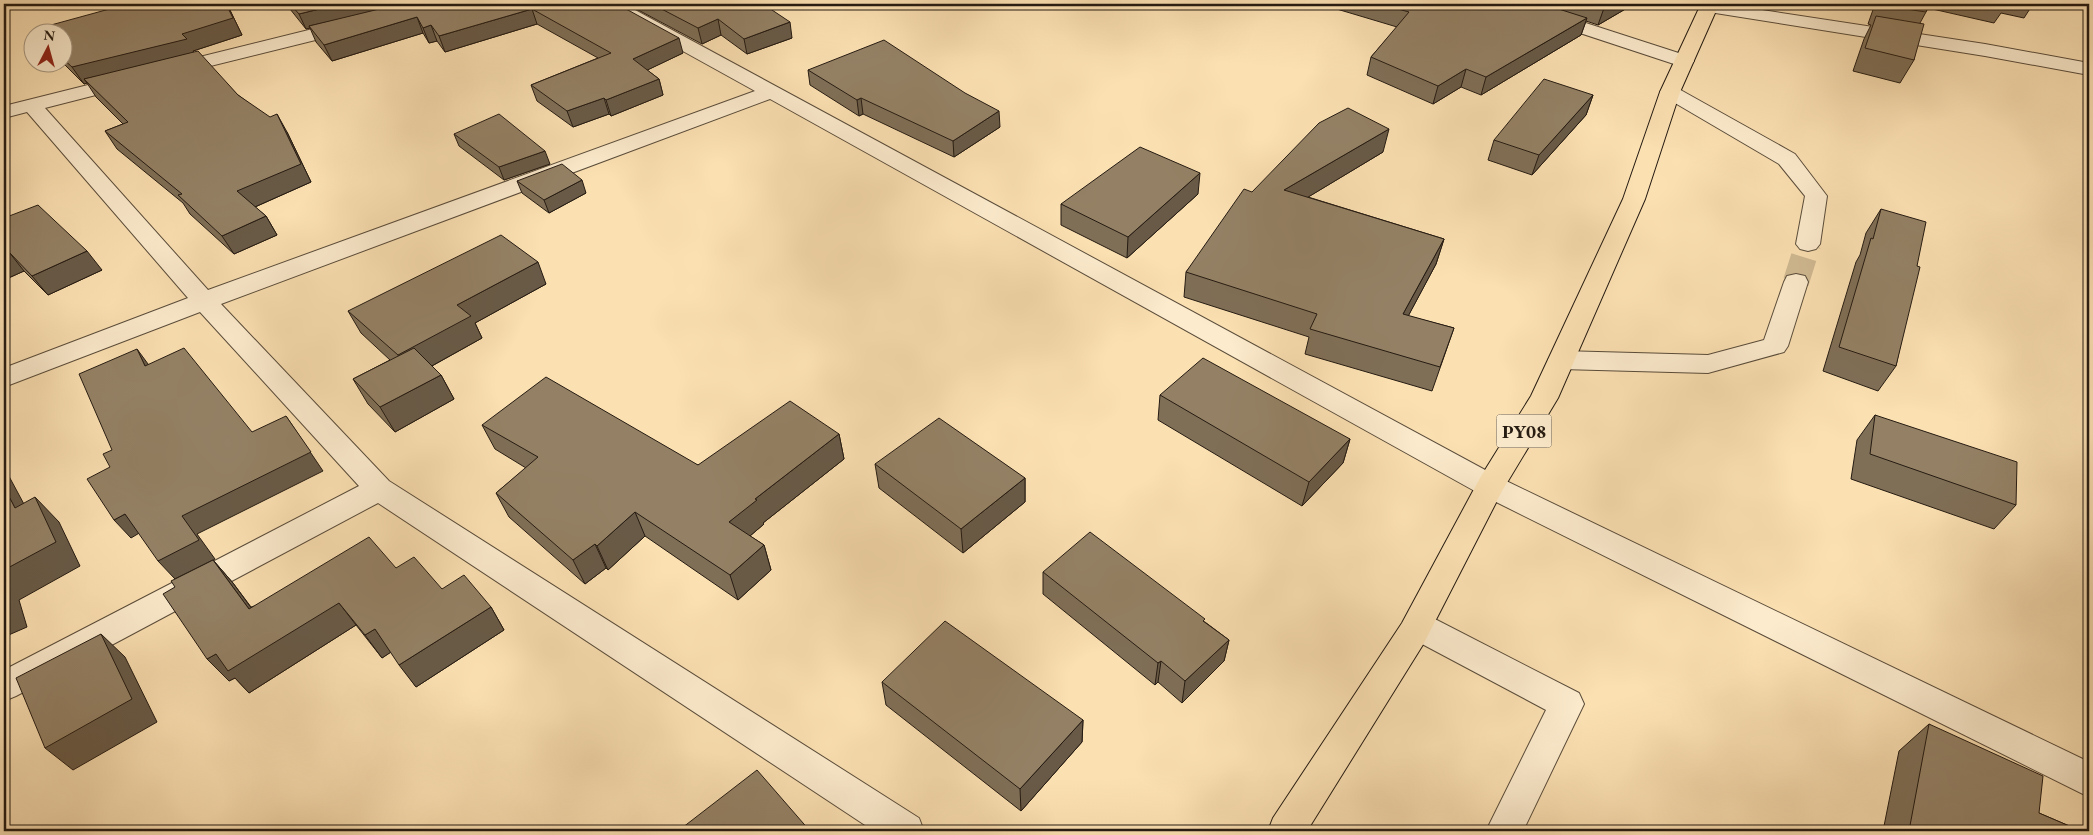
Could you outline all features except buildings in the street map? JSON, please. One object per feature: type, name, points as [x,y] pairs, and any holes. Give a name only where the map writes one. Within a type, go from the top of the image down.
[{"type":"highway","name":"PY08","points":[[1286,831],[1418,626],[1490,486],[1544,398],[1634,200],[1670,92],[1710,5]]},
{"type":"street","points":[[611,4],[1490,486],[2089,780]]},
{"type":"street","points":[[1510,4],[1684,61]]},
{"type":"street","points":[[1710,5],[2089,69]]},
{"type":"street","points":[[4,112],[369,20]]},
{"type":"street","points":[[4,378],[204,301],[771,92]]},
{"type":"street","points":[[1670,92],[1787,159],[1816,196],[1808,244]]},
{"type":"street","points":[[32,105],[204,301],[379,489],[906,831]]},
{"type":"street","points":[[1561,360],[1708,364],[1775,346],[1796,282]]},
{"type":"street","points":[[4,686],[379,489]]},
{"type":"street","points":[[1418,626],[1567,704],[1504,831]]},
{"type":"tunnel","points":[[1796,282],[1808,244]]}]
